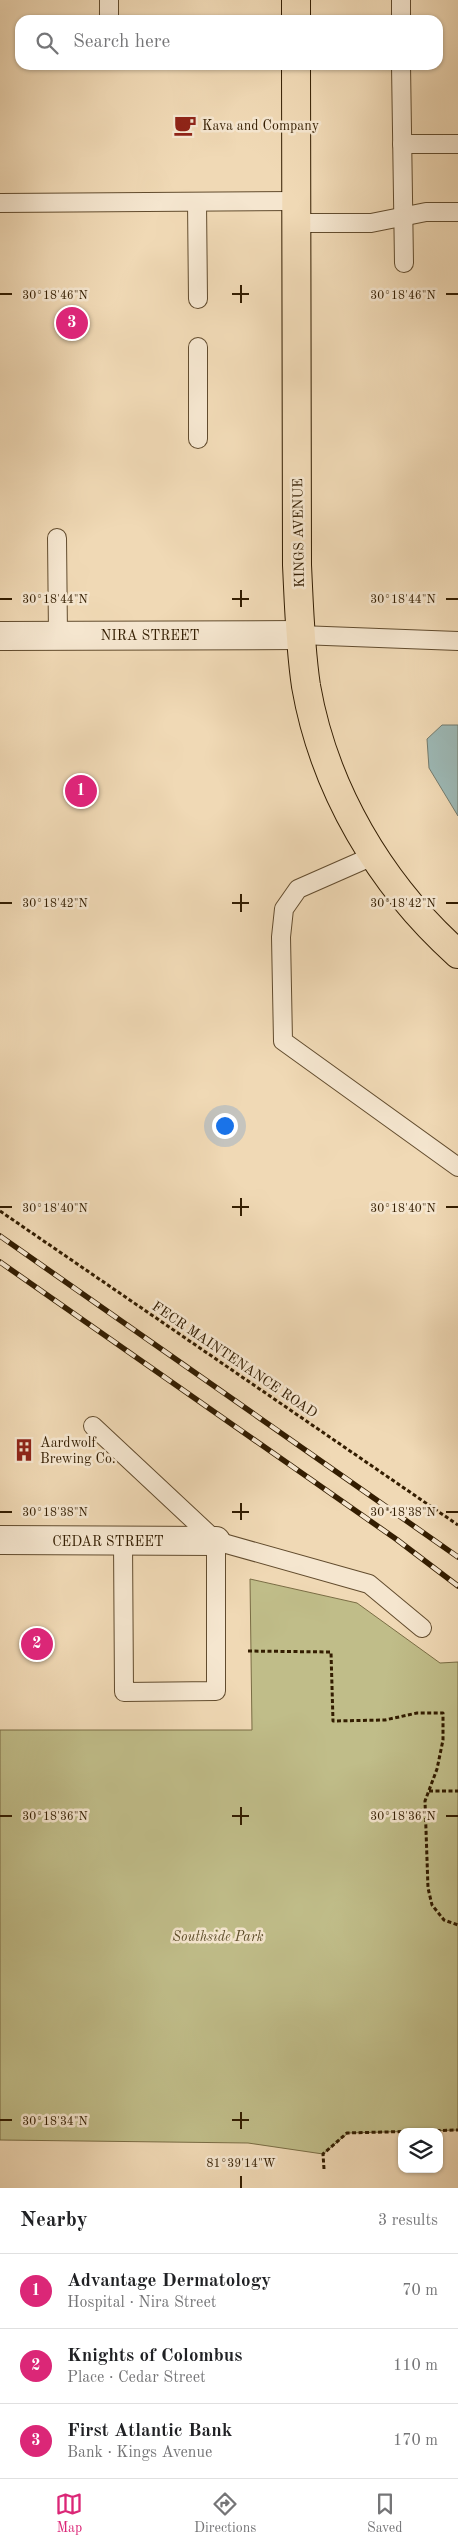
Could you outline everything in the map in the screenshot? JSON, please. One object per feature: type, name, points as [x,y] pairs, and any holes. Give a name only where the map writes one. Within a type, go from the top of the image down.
[{"type":"main road","points":[[296,0],[296,15]]},
{"type":"main road","name":"KINGS AVENUE","points":[[296,70],[297,556],[300,635],[307,687],[323,750],[351,818],[373,856],[401,893],[458,954]]},
{"type":"street","name":"NIRA STREET","points":[[0,636],[300,635]]},
{"type":"street","name":"CEDAR STREET","points":[[0,1540],[216,1541]]},
{"type":"lane","points":[[109,0],[109,15]]},
{"type":"lane","points":[[401,0],[401,15]]},
{"type":"lane","points":[[402,70],[404,263]]},
{"type":"lane","points":[[402,144],[458,144]]},
{"type":"lane","points":[[197,202],[198,299]]},
{"type":"lane","points":[[0,203],[197,202],[296,212],[371,223],[426,212],[458,212]]},
{"type":"lane","points":[[198,347],[198,439]]},
{"type":"lane","points":[[56,538],[58,635]]},
{"type":"lane","points":[[300,635],[458,641]]},
{"type":"lane","points":[[373,856],[298,889],[284,909],[281,937],[283,1041],[458,1167]]},
{"type":"lane","points":[[93,1426],[216,1541],[369,1584],[422,1628]]},
{"type":"lane","points":[[123,1541],[124,1692],[216,1691],[216,1541]]},
{"type":"path","name":"FECR MAINTENANCE ROAD","points":[[0,1211],[458,1525]]},
{"type":"path","points":[[248,1651],[331,1652],[333,1721],[386,1720],[417,1713],[444,1713],[444,1740],[425,1801],[428,1888],[432,1905],[444,1920],[458,1925]]},
{"type":"path","points":[[429,1791],[458,1790]]},
{"type":"path","points":[[324,2169],[323,2154],[348,2133],[458,2130]]},
{"type":"green space","name":"Southside Park","points":[[250,1579],[357,1603],[440,1663],[458,1662],[458,2130],[398,2128],[398,2132],[348,2133],[323,2154],[248,2143],[0,2140],[0,1730],[252,1730]]},
{"type":"water","points":[[442,725],[458,725],[458,816],[429,768],[427,739]]},
{"type":"railway","points":[[0,1236],[458,1557]]},
{"type":"railway","points":[[0,1262],[396,1539],[458,1586]]},
{"type":"place","name":"Kava and Company","points":[[185,125]]},
{"type":"place","name":"First Atlantic Bank","points":[[72,323]]},
{"type":"place","name":"Advantage Dermatology","points":[[81,791]]},
{"type":"place","name":"Aardwolf Brewing Co.","points":[[24,1450]]},
{"type":"place","name":"Knights of Colombus","points":[[37,1644]]}]
